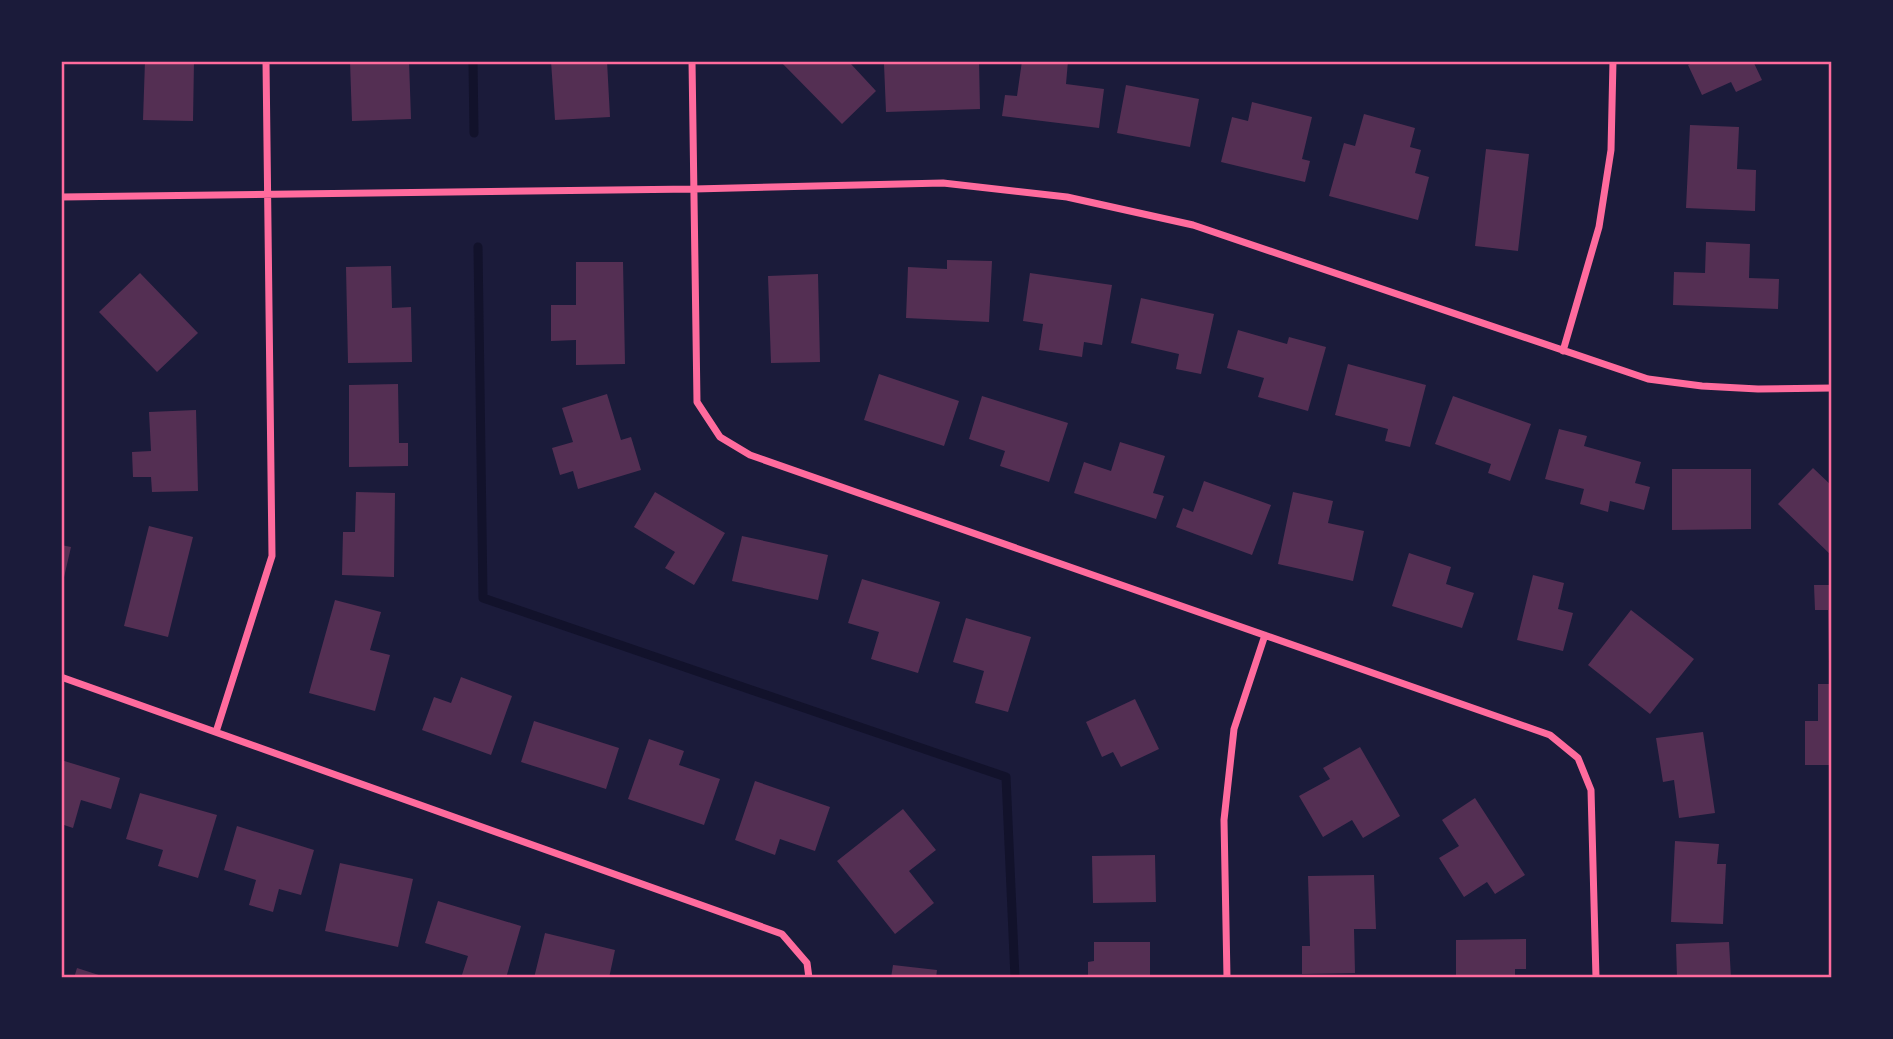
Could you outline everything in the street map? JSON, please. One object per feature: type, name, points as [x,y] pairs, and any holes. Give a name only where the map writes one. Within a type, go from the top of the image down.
[{"type":"street","points":[[216,732],[272,556],[266,61]]},
{"type":"street","points":[[692,61],[697,402],[720,437],[750,455],[1550,736],[1578,758],[1591,790],[1596,978]]},
{"type":"street","points":[[1563,351],[1599,227],[1611,150],[1613,61]]},
{"type":"street","points":[[61,197],[943,183],[1067,197],[1193,225],[1648,379],[1758,389],[1832,388]]},
{"type":"street","points":[[1227,978],[1224,820],[1234,729],[1265,635]]},
{"type":"street","points":[[61,677],[782,934],[807,963],[809,978]]},
{"type":"building","points":[[145,61],[194,61],[193,121],[143,120]]},
{"type":"building","points":[[350,61],[409,61],[411,119],[352,121]]},
{"type":"building","points":[[551,61],[607,61],[610,117],[555,120]]},
{"type":"building","points":[[780,61],[854,61],[851,64],[876,91],[842,124]]},
{"type":"building","points":[[979,61],[980,109],[886,112],[884,64]]},
{"type":"building","points":[[1022,61],[1068,61],[1066,84],[1104,89],[1099,128],[1002,116],[1005,95],[1017,96]]},
{"type":"building","points":[[1696,61],[1753,61],[1762,80],[1736,92],[1731,82],[1702,95],[1688,65]]},
{"type":"building","points":[[1126,85],[1199,99],[1190,147],[1117,133]]},
{"type":"building","points":[[1252,102],[1312,117],[1302,159],[1310,161],[1305,182],[1221,162],[1232,117],[1248,121]]},
{"type":"building","points":[[1364,114],[1415,128],[1410,147],[1421,150],[1415,173],[1429,177],[1418,220],[1329,196],[1344,143],[1355,146]]},
{"type":"building","points":[[1690,125],[1739,127],[1737,169],[1756,170],[1755,211],[1686,208]]},
{"type":"building","points":[[1486,149],[1529,154],[1518,251],[1475,246]]},
{"type":"building","points":[[1706,242],[1750,244],[1749,278],[1779,279],[1778,309],[1673,305],[1674,272],[1705,273]]},
{"type":"building","points":[[947,260],[992,261],[989,322],[906,318],[908,267],[947,269]]},
{"type":"building","points":[[576,262],[623,262],[625,364],[576,365],[576,340],[551,341],[551,305],[576,305]]},
{"type":"building","points":[[391,266],[392,308],[411,307],[412,362],[348,363],[346,267]]},
{"type":"building","points":[[140,273],[198,333],[157,372],[99,312]]},
{"type":"building","points":[[1030,273],[1112,285],[1102,345],[1084,342],[1082,357],[1039,350],[1043,324],[1023,321]]},
{"type":"building","points":[[818,274],[820,362],[771,363],[768,276]]},
{"type":"building","points":[[1141,298],[1214,314],[1201,374],[1176,369],[1179,354],[1131,343]]},
{"type":"building","points":[[1238,330],[1287,344],[1289,337],[1326,347],[1308,411],[1258,397],[1264,378],[1227,368]]},
{"type":"building","points":[[1348,364],[1426,385],[1410,447],[1385,441],[1388,429],[1335,415]]},
{"type":"building","points":[[879,374],[959,401],[944,446],[864,420]]},
{"type":"building","points":[[398,384],[399,443],[408,443],[408,466],[349,467],[349,385]]},
{"type":"building","points":[[607,394],[621,440],[631,437],[641,470],[578,489],[573,471],[560,475],[552,448],[573,442],[562,408]]},
{"type":"building","points":[[982,396],[1068,423],[1049,482],[1000,466],[1005,451],[969,439]]},
{"type":"building","points":[[1453,396],[1531,424],[1510,481],[1488,473],[1491,464],[1435,444]]},
{"type":"building","points":[[196,410],[198,491],[152,492],[151,477],[133,477],[132,452],[151,451],[149,412]]},
{"type":"building","points":[[1559,429],[1587,436],[1584,446],[1641,462],[1635,483],[1650,487],[1644,510],[1610,501],[1608,512],[1580,504],[1584,489],[1545,479]]},
{"type":"building","points":[[1120,442],[1165,456],[1153,493],[1164,496],[1156,519],[1074,493],[1084,462],[1111,471]]},
{"type":"building","points":[[1813,468],[1832,486],[1832,556],[1778,504]]},
{"type":"building","points":[[1672,469],[1751,469],[1751,529],[1672,530]]},
{"type":"building","points":[[1204,481],[1271,505],[1252,555],[1176,527],[1183,508],[1193,512]]},
{"type":"building","points":[[356,492],[395,493],[394,577],[342,575],[343,532],[355,532]]},
{"type":"building","points":[[655,492],[725,533],[694,585],[665,568],[675,552],[634,527]]},
{"type":"building","points":[[1293,492],[1333,501],[1328,523],[1364,531],[1353,581],[1278,564]]},
{"type":"building","points":[[149,526],[193,537],[168,637],[124,626]]},
{"type":"building","points":[[742,536],[828,555],[818,600],[732,581]]},
{"type":"building","points":[[61,545],[71,547],[62,586],[61,586]]},
{"type":"building","points":[[1409,553],[1451,567],[1446,584],[1474,593],[1462,628],[1392,606]]},
{"type":"building","points":[[1533,575],[1564,583],[1558,609],[1573,613],[1563,651],[1517,640]]},
{"type":"building","points":[[862,579],[940,602],[918,673],[871,659],[879,632],[848,623]]},
{"type":"building","points":[[1814,585],[1832,585],[1832,662],[1829,662],[1828,610],[1815,610]]},
{"type":"building","points":[[335,600],[381,612],[370,650],[390,655],[375,711],[309,693]]},
{"type":"building","points":[[1631,610],[1694,659],[1650,714],[1588,665]]},
{"type":"building","points":[[966,618],[1031,637],[1008,712],[975,703],[984,671],[953,662]]},
{"type":"building","points":[[461,677],[512,696],[491,755],[422,730],[434,697],[451,703]]},
{"type":"building","points":[[1818,684],[1832,684],[1832,765],[1805,765],[1805,721],[1818,721]]},
{"type":"building","points":[[1135,699],[1159,749],[1121,767],[1113,752],[1102,757],[1086,722]]},
{"type":"building","points":[[534,721],[619,748],[606,789],[521,762]]},
{"type":"building","points":[[1703,732],[1715,813],[1679,818],[1674,780],[1663,782],[1656,738]]},
{"type":"building","points":[[649,739],[684,751],[679,765],[720,779],[704,825],[628,799]]},
{"type":"building","points":[[1360,747],[1400,816],[1363,838],[1352,820],[1323,837],[1299,796],[1330,779],[1323,768]]},
{"type":"building","points":[[61,760],[120,778],[111,809],[81,800],[73,828],[61,824]]},
{"type":"building","points":[[755,781],[830,807],[815,851],[780,839],[775,855],[735,840]]},
{"type":"building","points":[[140,793],[217,815],[198,878],[158,866],[163,850],[126,839]]},
{"type":"building","points":[[1475,798],[1525,875],[1495,894],[1487,882],[1464,897],[1439,858],[1459,846],[1442,820]]},
{"type":"building","points":[[903,809],[936,850],[909,871],[934,903],[895,934],[837,861]]},
{"type":"building","points":[[237,826],[314,850],[301,895],[279,889],[273,912],[249,905],[256,880],[224,870]]},
{"type":"building","points":[[1675,841],[1719,844],[1717,864],[1726,864],[1723,924],[1671,922]]},
{"type":"building","points":[[1155,855],[1156,902],[1093,903],[1092,856]]},
{"type":"building","points":[[340,863],[413,879],[398,947],[325,931]]},
{"type":"building","points":[[1374,875],[1376,929],[1354,929],[1355,973],[1302,974],[1302,946],[1310,946],[1308,876]]},
{"type":"building","points":[[438,901],[521,926],[506,978],[461,978],[468,956],[425,943]]},
{"type":"building","points":[[545,933],[615,950],[609,978],[534,978]]},
{"type":"building","points":[[1526,939],[1526,969],[1515,969],[1515,978],[1456,977],[1456,940]]},
{"type":"building","points":[[1094,942],[1150,942],[1150,978],[1088,978],[1088,962],[1094,961]]},
{"type":"building","points":[[1729,942],[1731,978],[1677,978],[1676,944]]},
{"type":"building","points":[[893,965],[937,970],[936,978],[891,978]]},
{"type":"building","points":[[77,968],[105,977],[105,978],[74,978]]},
{"type":"waterway","points":[[473,61],[474,133]]},
{"type":"waterway","points":[[478,247],[483,598],[1006,777],[1015,978]]}]
